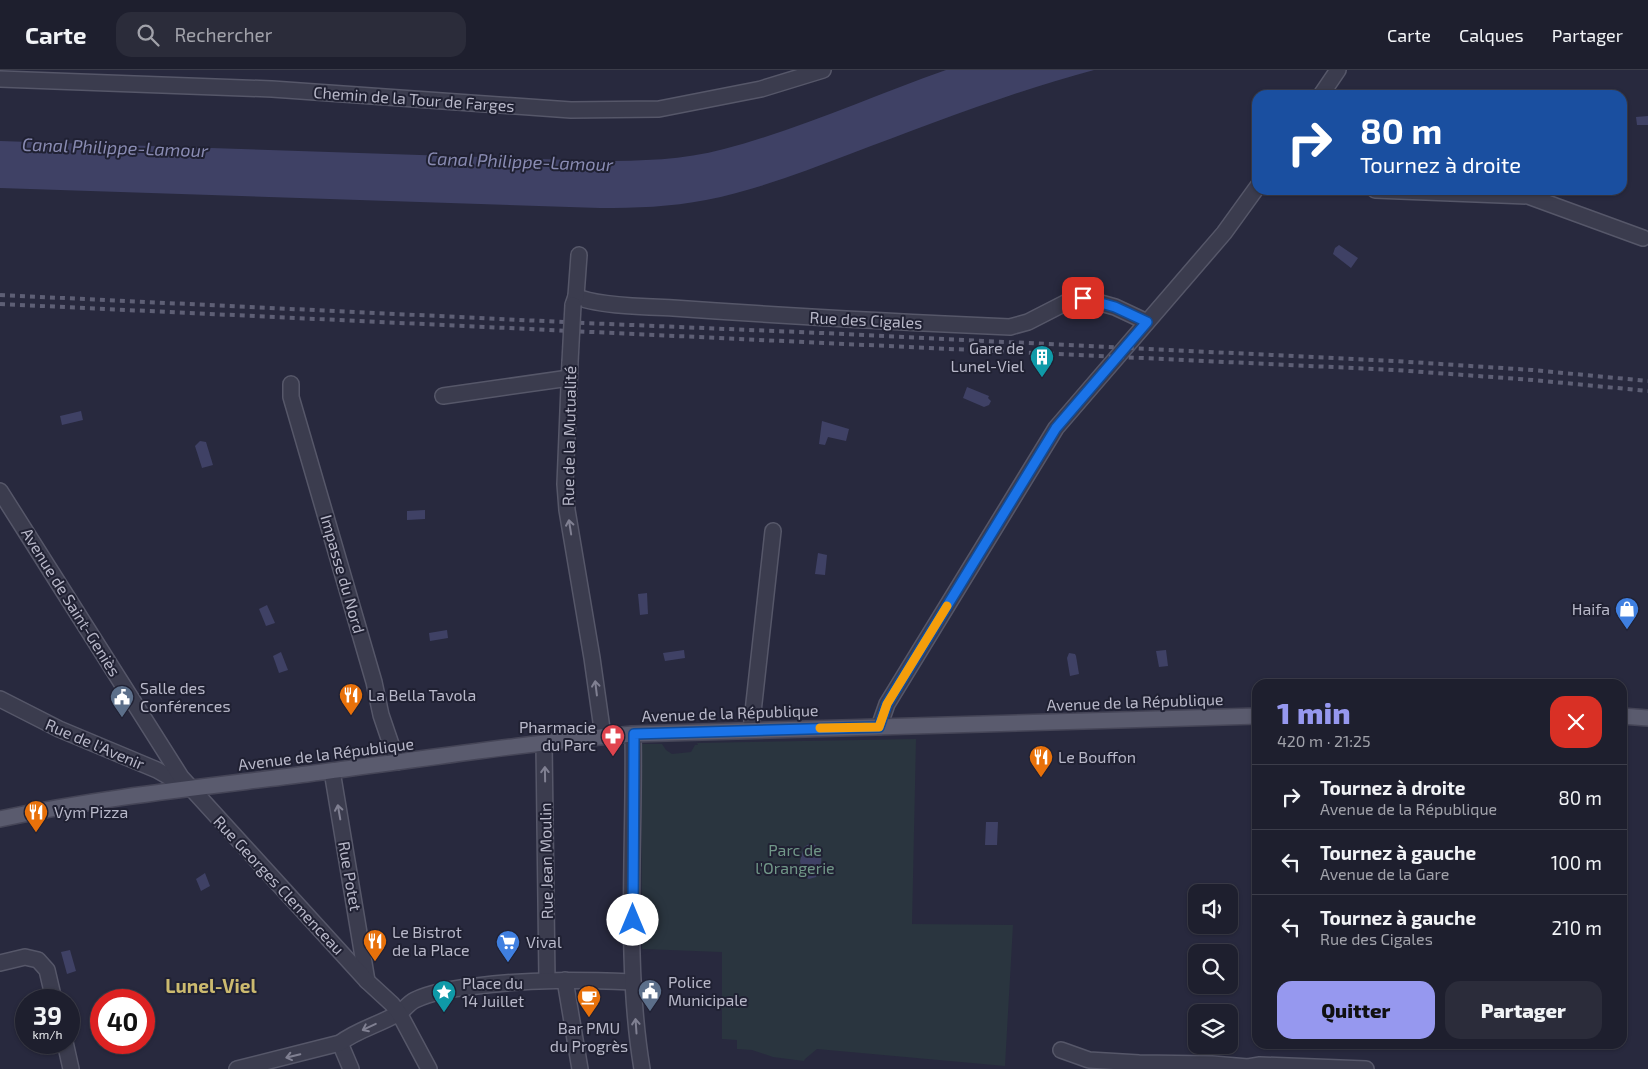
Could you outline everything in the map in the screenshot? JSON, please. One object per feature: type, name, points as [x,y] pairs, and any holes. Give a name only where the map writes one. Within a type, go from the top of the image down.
[{"type":"main road","name":"Avenue de la République","points":[[0,819],[113,798],[603,736],[1252,716]]},
{"type":"main road","points":[[1627,716],[1648,718]]},
{"type":"street","name":"Chemin de la Tour de Farges","points":[[0,79],[272,89],[571,110],[659,109],[761,89],[823,70]]},
{"type":"street","points":[[1324,90],[1338,70]]},
{"type":"street","points":[[879,727],[887,704],[1056,428],[1224,233],[1252,194]]},
{"type":"street","points":[[1502,195],[1528,196],[1643,238]]},
{"type":"street","name":"Rue de la Mutualité","points":[[579,255],[569,378],[565,484],[567,510],[603,736]]},
{"type":"street","name":"Rue des Cigales","points":[[575,301],[583,300],[755,314],[1010,327],[1028,322],[1071,300],[1083,298],[1115,307],[1147,322]]},
{"type":"street","points":[[443,396],[569,378]]},
{"type":"street","name":"Impasse du Nord","points":[[291,384],[291,396],[371,673],[381,714],[397,762]]},
{"type":"street","name":"Avenue de Saint-Geniès","points":[[0,491],[190,789]]},
{"type":"street","points":[[751,730],[773,531]]},
{"type":"street","name":"Rue de l'Avenir","points":[[0,699],[60,729],[157,770],[190,789]]},
{"type":"street","points":[[634,734],[633,982],[642,1069]]},
{"type":"street","name":"Rue Jean Moulin","points":[[544,743],[547,980]]},
{"type":"street","name":"Rue Potet","points":[[332,771],[366,980]]},
{"type":"street","name":"Rue Georges Clemenceau","points":[[190,789],[366,980]]},
{"type":"street","points":[[0,963],[25,957],[38,960],[47,970],[51,989]]},
{"type":"street","points":[[366,980],[399,1013],[425,1063]]},
{"type":"street","points":[[564,980],[580,1069]]},
{"type":"street","points":[[238,1069],[340,1043],[348,1037],[399,1013],[415,1000],[437,992],[515,981],[633,982]]},
{"type":"street","points":[[340,1043],[351,1069]]},
{"type":"street","points":[[1062,1050],[1089,1060],[1212,1064],[1247,1068],[1260,1066],[1366,1069]]},
{"type":"street","points":[[68,1054],[72,1069]]},
{"type":"green space","name":"Parc de l'Orangerie","points":[[916,739],[912,924],[1013,925],[1005,1066],[817,1049],[804,1061],[773,1057],[752,1050],[737,1049],[737,1040],[722,1039],[722,952],[642,949],[641,744],[662,744],[672,754],[691,752],[695,745],[698,745],[697,743]]},
{"type":"water","name":"Canal Philippe-Lamour","points":[[946,70],[1094,70],[1002,98],[779,180],[725,196],[680,204],[600,208],[0,188],[0,141],[599,161],[678,158],[709,153],[780,132]]},
{"type":"water","points":[[1648,116],[1648,125],[1637,125],[1636,117]]},
{"type":"water","points":[[1339,245],[1358,258],[1351,268],[1333,254],[1335,248]]},
{"type":"water","points":[[967,387],[989,396],[988,398],[991,401],[989,405],[984,407],[963,398]]},
{"type":"water","points":[[81,411],[83,420],[62,425],[60,416]]},
{"type":"water","points":[[822,421],[849,429],[846,441],[828,437],[825,445],[819,444]]},
{"type":"water","points":[[200,441],[206,442],[213,465],[202,468],[195,446]]},
{"type":"water","points":[[425,510],[425,519],[407,520],[407,511]]},
{"type":"water","points":[[818,553],[827,555],[825,575],[815,574]]},
{"type":"water","points":[[647,593],[648,614],[640,615],[638,594]]},
{"type":"water","points":[[267,605],[275,623],[266,626],[259,609]]},
{"type":"water","points":[[447,630],[448,638],[430,641],[429,633]]},
{"type":"water","points":[[684,650],[685,658],[665,661],[663,653]]},
{"type":"water","points":[[1166,650],[1168,666],[1159,667],[1156,651]]},
{"type":"water","points":[[281,652],[288,670],[279,673],[273,656]]},
{"type":"water","points":[[1069,653],[1076,656],[1079,674],[1070,676],[1067,658]]},
{"type":"water","points":[[986,822],[998,822],[997,845],[985,845]]},
{"type":"water","points":[[811,843],[816,845],[821,853],[821,863],[816,877],[809,879],[803,876],[800,861],[804,847]]},
{"type":"water","points":[[205,873],[210,886],[201,891],[196,879]]},
{"type":"water","points":[[70,950],[76,971],[67,974],[61,952]]},
{"type":"railway","points":[[0,295],[1395,361],[1532,370],[1648,381]]},
{"type":"railway","points":[[0,304],[1395,370],[1648,391]]},
{"type":"slow traffic","points":[[820,728],[879,727],[887,704],[947,606]]},
{"type":"place","name":"Gare de Lunel-Viel","points":[[1042,378]]},
{"type":"place","name":"Haifa","points":[[1627,630]]},
{"type":"place","name":"La Bella Tavola","points":[[351,716]]},
{"type":"place","name":"Salle des Conférences","points":[[122,718]]},
{"type":"place","name":"Pharmacie du Parc","points":[[613,757]]},
{"type":"place","name":"Le Bouffon","points":[[1041,778]]},
{"type":"place","name":"Vym Pizza","points":[[36,833]]},
{"type":"place","name":"Le Bistrot de la Place","points":[[375,962]]},
{"type":"place","name":"Vival","points":[[508,963]]},
{"type":"place","name":"Police Municipale","points":[[650,1012]]},
{"type":"place","name":"Place du 14 Juillet","points":[[444,1013]]},
{"type":"place","name":"Bar PMU du Progrès","points":[[589,1018]]},
{"type":"district","name":"Lunel-Viel","points":[[211,986]]},
{"type":"route","points":[[633,920],[634,734],[879,727],[887,704],[1056,428],[1147,322],[1115,307],[1083,298]]}]
